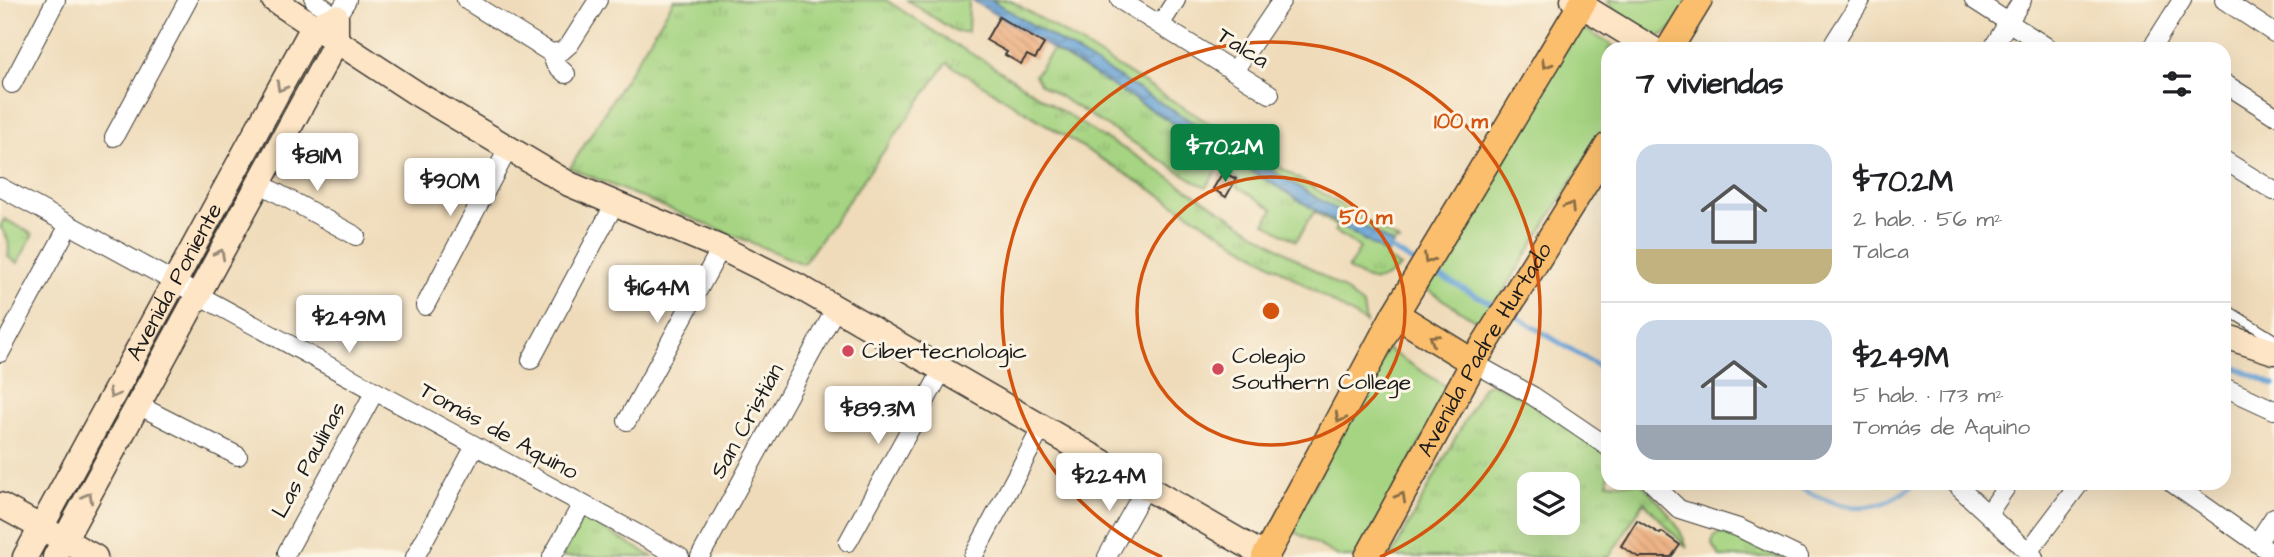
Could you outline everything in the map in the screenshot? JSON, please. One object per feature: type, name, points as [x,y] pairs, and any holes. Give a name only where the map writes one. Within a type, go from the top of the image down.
[{"type":"main road","points":[[1673,42],[1699,0]]},
{"type":"main road","points":[[1266,557],[1395,314],[1579,2]]},
{"type":"main road","name":"Avenida Padre Hurtado","points":[[1368,557],[1503,313],[1601,157]]},
{"type":"main road","points":[[1395,314],[1474,363]]},
{"type":"street","points":[[12,84],[56,0]]},
{"type":"street","points":[[114,137],[188,0]]},
{"type":"street","points":[[274,0],[336,42],[569,184],[778,275],[1266,557]]},
{"type":"street","points":[[314,0],[341,8]]},
{"type":"street","points":[[466,0],[551,53],[555,64],[566,74]]},
{"type":"street","points":[[551,53],[562,51],[570,44],[598,0]]},
{"type":"street","name":"Talca","points":[[1120,0],[1270,94]]},
{"type":"street","points":[[1160,25],[1176,0]]},
{"type":"street","points":[[1234,71],[1282,0]]},
{"type":"street","points":[[1834,42],[1861,0]]},
{"type":"street","points":[[1974,0],[2039,42]]},
{"type":"street","points":[[1996,42],[2022,0]]},
{"type":"street","points":[[2161,42],[2182,0]]},
{"type":"street","points":[[2224,0],[2274,33]]},
{"type":"street","points":[[1579,2],[1642,42]]},
{"type":"street","points":[[313,27],[341,8]]},
{"type":"street","name":"Avenida Poniente","points":[[60,549],[336,42],[341,8]]},
{"type":"street","name":"Avenida Poniente","points":[[24,557],[313,27]]},
{"type":"street","points":[[2231,87],[2274,115]]},
{"type":"street","points":[[425,306],[508,149]]},
{"type":"street","points":[[2231,164],[2274,191]]},
{"type":"street","points":[[259,183],[356,236]]},
{"type":"street","name":"Tomás de Aquino","points":[[0,187],[680,557]]},
{"type":"street","points":[[531,360],[614,205]]},
{"type":"street","points":[[0,353],[69,225]]},
{"type":"street","points":[[627,421],[721,248]]},
{"type":"street","name":"San Cristián","points":[[700,557],[836,308]]},
{"type":"street","points":[[2231,337],[2272,345]]},
{"type":"street","points":[[1474,363],[1551,408],[1601,442]]},
{"type":"street","points":[[848,542],[943,369]]},
{"type":"street","points":[[2231,390],[2274,410]]},
{"type":"street","name":"Las Paulinas","points":[[287,552],[375,391]]},
{"type":"street","points":[[138,405],[238,456]]},
{"type":"street","points":[[973,557],[1042,427]]},
{"type":"street","points":[[415,557],[475,446]]},
{"type":"street","points":[[1107,557],[1146,487]]},
{"type":"street","points":[[1659,490],[1679,509],[1740,528],[1799,557]]},
{"type":"street","points":[[1962,490],[2031,554],[2075,490]]},
{"type":"street","points":[[1988,514],[2004,490]]},
{"type":"street","points":[[2182,490],[2274,555]]},
{"type":"street","points":[[552,557],[582,504]]},
{"type":"street","points":[[0,505],[41,527],[60,549],[96,557]]},
{"type":"street","points":[[2257,543],[2274,517]]},
{"type":"lane","points":[[2231,313],[2272,345]]},
{"type":"green space","points":[[674,0],[886,0],[1346,291],[1363,306],[1366,323],[947,63],[803,264],[570,168]]},
{"type":"green space","points":[[907,0],[969,0],[968,32],[956,32]]},
{"type":"green space","points":[[991,0],[1010,0],[1401,242],[1395,241],[1393,244]]},
{"type":"green space","points":[[1608,0],[1689,0],[1673,26],[1660,35],[1633,26],[1617,13]]},
{"type":"green space","points":[[1580,26],[1606,42],[1601,42],[1601,134],[1483,325],[1423,287]]},
{"type":"green space","points":[[1053,50],[1387,254],[1386,257],[1400,267],[1380,280],[1370,280],[1348,269],[1360,248],[1334,231],[1337,227],[1314,212],[1296,241],[1265,223],[1273,209],[1236,186],[1239,180],[1219,167],[1206,187],[1196,182],[1040,84],[1035,75]]},
{"type":"green space","points":[[4,219],[33,234],[18,263],[8,257],[8,241],[0,227]]},
{"type":"green space","points":[[1387,349],[1450,389],[1358,557],[1340,557],[1290,529]]},
{"type":"green space","points":[[1491,383],[1527,400],[1601,449],[1601,490],[1648,490],[1674,521],[1687,548],[1644,502],[1609,557],[1391,557],[1483,387]]},
{"type":"green space","points":[[582,517],[653,557],[562,557]]},
{"type":"green space","points":[[1726,531],[1785,557],[1720,557],[1712,543],[1715,535]]},
{"type":"water","points":[[972,0],[991,0],[1393,244],[1387,254]]},
{"type":"building","points":[[999,17],[1044,44],[1035,59],[1027,55],[1021,64],[986,40]]},
{"type":"building","points":[[1223,172],[1236,179],[1226,197],[1213,189]]},
{"type":"building","points":[[1637,520],[1660,534],[1662,532],[1680,545],[1671,557],[1638,557],[1621,546]]},
{"type":"waterway","points":[[1385,246],[1417,264]]},
{"type":"waterway","points":[[1428,270],[1500,308]]},
{"type":"waterway","points":[[1512,314],[1601,368]]},
{"type":"waterway","points":[[2231,365],[2274,385]]},
{"type":"waterway","points":[[1804,490],[1824,499],[1854,507],[1884,503],[1907,490]]},
{"type":"place","name":"Cibertecnologic","points":[[848,351]]},
{"type":"place","name":"Colegio Southern College","points":[[1218,369]]}]
